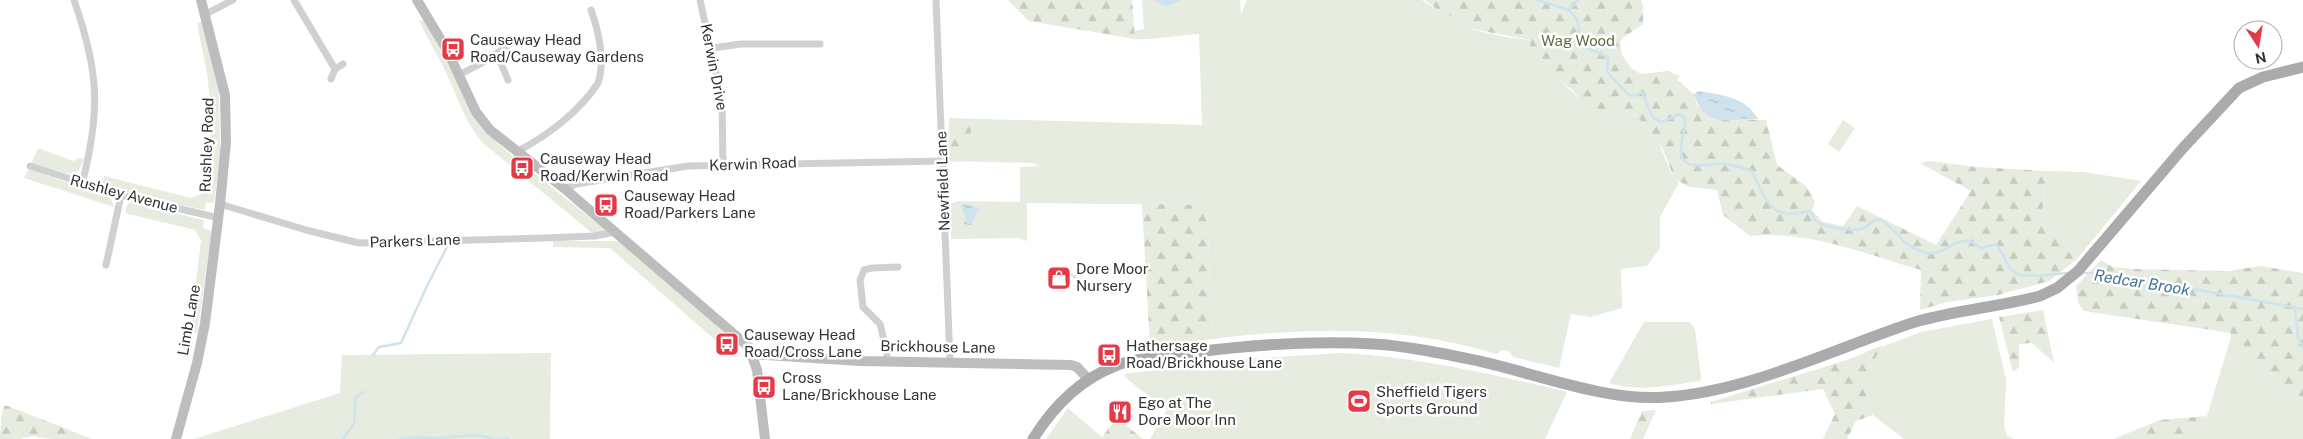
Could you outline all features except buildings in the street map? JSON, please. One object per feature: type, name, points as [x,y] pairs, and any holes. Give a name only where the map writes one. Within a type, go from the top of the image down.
[{"type":"main road","points":[[1033,439],[1062,400],[1088,379],[1114,366],[1133,361],[1213,350],[1337,343],[1376,344],[1478,361],[1627,397],[1676,396],[1738,383],[1920,321],[2031,298],[2057,288],[2078,271],[2183,148],[2234,92],[2263,77],[2303,67]]},
{"type":"street","points":[[74,0],[91,53],[95,87],[94,127],[82,184]]},
{"type":"street","name":"Rushley Road","points":[[201,0],[225,95],[226,142],[220,204]]},
{"type":"street","points":[[206,14],[233,0]]},
{"type":"street","points":[[294,0],[336,69]]},
{"type":"street","points":[[417,0],[459,75],[483,123],[615,232],[744,343],[752,354],[756,370],[765,439]]},
{"type":"street","name":"Kerwin Drive","points":[[700,0],[722,100],[723,165]]},
{"type":"street","name":"Newfield Lane","points":[[936,0],[950,362]]},
{"type":"street","points":[[518,151],[538,140],[559,123],[598,83],[600,74],[599,34],[590,10]]},
{"type":"street","points":[[459,75],[496,54],[512,42],[521,39]]},
{"type":"street","points":[[712,48],[741,44],[820,44]]},
{"type":"street","points":[[496,54],[508,80]]},
{"type":"street","points":[[331,78],[336,69],[342,64]]},
{"type":"street","name":"Kerwin Road","points":[[565,190],[576,184],[672,168],[723,165],[943,161]]},
{"type":"street","name":"Rushley Avenue","points":[[30,166],[121,195],[219,218]]},
{"type":"street","points":[[106,265],[121,195]]},
{"type":"street","name":"Limb Lane","points":[[176,439],[201,339],[212,280],[220,204]]},
{"type":"street","name":"Parkers Lane","points":[[220,204],[306,230],[359,243],[595,236],[615,232]]},
{"type":"street","points":[[887,361],[880,324],[863,308],[860,280],[864,270],[898,267]]},
{"type":"street","name":"Brickhouse Lane","points":[[752,354],[887,361],[1071,365],[1077,367],[1088,379]]},
{"type":"green space","points":[[1008,0],[1132,0],[1135,39],[1029,21]]},
{"type":"green space","points":[[1142,0],[1240,0],[1241,14],[1247,0],[1422,0],[1440,12],[1451,16],[1461,27],[1506,37],[1531,40],[1529,49],[1581,101],[1608,113],[1628,111],[1639,118],[1660,145],[1670,171],[1679,183],[1660,217],[1660,248],[1647,266],[1621,269],[1622,308],[1591,317],[1571,314],[1559,368],[1513,357],[1509,351],[1502,350],[1497,354],[1426,338],[1390,333],[1355,331],[1284,332],[1212,339],[1207,205],[1027,203],[1027,241],[1018,238],[951,239],[949,204],[958,201],[1020,202],[1020,167],[1040,166],[1033,163],[948,161],[949,118],[1202,125],[1199,34],[1135,39],[1135,31],[1144,29]]},
{"type":"green space","name":"Wag Wood","points":[[1425,0],[1641,0],[1643,5],[1643,24],[1620,42],[1622,55],[1631,68],[1641,74],[1668,71],[1680,76],[1677,80],[1694,94],[1697,105],[1714,119],[1766,120],[1777,165],[1806,186],[1815,202],[1812,210],[1823,222],[1843,226],[1857,206],[1936,245],[1971,191],[1920,163],[1930,161],[1976,167],[2046,171],[2042,213],[2077,259],[2049,281],[1998,295],[1947,302],[1920,310],[1921,270],[1815,240],[1772,235],[1750,236],[1723,215],[1717,190],[1689,187],[1674,178],[1662,147],[1637,116],[1628,111],[1608,113],[1597,111],[1581,101],[1572,90],[1532,57],[1529,49],[1531,40],[1461,27],[1451,16],[1440,12]]},
{"type":"green space","points":[[424,20],[483,130],[604,229],[604,231],[592,233],[477,136],[460,106],[446,73],[419,21]]},
{"type":"green space","points":[[202,22],[219,88],[220,155],[214,203],[206,202],[205,210],[134,195],[102,184],[104,176],[191,198],[202,194],[206,189],[212,118],[207,74],[197,23]]},
{"type":"green space","points":[[1843,120],[1855,128],[1839,152],[1828,144]]},
{"type":"green space","points":[[949,125],[974,127],[967,139],[959,162],[948,161]]},
{"type":"green space","points":[[38,148],[73,161],[79,158],[84,159],[78,172],[70,174],[31,164]]},
{"type":"green space","points":[[29,169],[110,197],[114,207],[24,178]]},
{"type":"green space","points":[[2046,171],[2083,172],[2141,181],[2077,259],[2042,213]]},
{"type":"green space","points":[[131,202],[204,220],[203,228],[212,231],[197,333],[190,332],[201,240],[195,230],[125,213],[127,205]]},
{"type":"green space","points":[[1142,204],[1207,205],[1212,339],[1150,347]]},
{"type":"green space","points":[[553,241],[617,241],[624,244],[730,338],[722,346],[610,248],[553,247]]},
{"type":"green space","points":[[2101,260],[2113,267],[2132,269],[2228,271],[2260,266],[2303,273],[2303,399],[2289,391],[2231,337],[2231,333],[2084,311],[2078,303],[2076,286]]},
{"type":"green space","points":[[2043,310],[2054,363],[2032,343],[2019,344],[2019,367],[2013,372],[1999,317]]},
{"type":"green space","points":[[1992,319],[2006,380],[2004,426],[2007,436],[2014,439],[1904,439],[1873,415],[1853,358],[1921,332]]},
{"type":"green space","points":[[1644,322],[1690,322],[1695,329],[1700,381],[1643,388],[1609,383]]},
{"type":"green space","points":[[2231,337],[2289,391],[2303,399],[2303,439],[2200,439]]},
{"type":"green space","points":[[1882,345],[1862,383],[1873,415],[1856,421],[1847,439],[1823,439],[1835,414],[1823,389],[1711,404],[1711,402],[1853,358]]},
{"type":"green space","points":[[551,353],[550,439],[194,439],[340,393],[342,355]]},
{"type":"green space","name":"Sheffield Tigers Sports Ground","points":[[1341,353],[1427,362],[1567,392],[1545,439],[1150,439],[1167,410],[1126,378],[1124,374],[1230,360]]},
{"type":"green space","points":[[4,406],[92,439],[52,439],[33,436],[19,439],[0,439],[1,418]]},
{"type":"green space","points":[[1068,408],[1104,439],[1046,439]]},
{"type":"green space","points":[[1656,410],[1643,439],[1630,439],[1642,411]]},
{"type":"green space","points":[[2207,416],[2200,439],[2114,439],[2160,420]]},
{"type":"green space","points":[[1117,418],[1143,439],[1104,439],[1102,437]]},
{"type":"water","points":[[1155,0],[1180,0],[1164,6]]},
{"type":"water","points":[[1699,91],[1733,98],[1747,106],[1758,119],[1728,120],[1711,117],[1698,105],[1694,94]]},
{"type":"water","points":[[966,204],[980,208],[971,225],[964,224],[966,219],[961,206]]},
{"type":"waterway","name":"Redcar Brook","points":[[1538,0],[1569,10],[1577,19],[1581,42],[1584,47],[1608,57],[1607,72],[1628,94],[1632,96],[1642,92],[1654,118],[1662,122],[1680,114],[1685,119],[1681,153],[1687,163],[1692,165],[1725,164],[1751,170],[1769,204],[1781,213],[1790,214],[1810,211],[1815,220],[1820,223],[1847,229],[1864,228],[1874,221],[1881,220],[1909,245],[1924,252],[1937,253],[1962,241],[1972,242],[1981,248],[1996,244],[2010,268],[2021,275],[2037,276],[2070,273]]},
{"type":"waterway","points":[[1569,10],[1578,0]]},
{"type":"waterway","points":[[373,355],[379,347],[401,343],[447,247]]},
{"type":"waterway","points":[[1053,270],[1062,270],[1072,275]]},
{"type":"waterway","name":"Redcar Brook","points":[[2080,273],[2094,273],[2177,286],[2303,309]]},
{"type":"waterway","points":[[1074,276],[1077,279]]},
{"type":"waterway","points":[[2295,308],[2298,336],[2303,348]]},
{"type":"waterway","points":[[343,439],[354,423],[356,397],[363,392]]},
{"type":"waterway","points":[[400,439],[472,436],[494,439]]},
{"type":"waterway","points":[[498,439],[509,439]]},
{"type":"place","name":"Causeway Head Road/Causeway Gardens","points":[[453,49]]},
{"type":"place","name":"Causeway Head Road/Kerwin Road","points":[[522,168]]},
{"type":"place","name":"Causeway Head Road/Parkers Lane","points":[[606,205]]},
{"type":"place","name":"Dore Moor Nursery","points":[[1059,278]]},
{"type":"place","name":"Causeway Head Road/Cross Lane","points":[[727,344]]},
{"type":"place","name":"Hathersage Road/Brickhouse Lane","points":[[1109,355]]},
{"type":"place","name":"Cross Lane/Brickhouse Lane","points":[[764,387]]},
{"type":"place","name":"Sheffield Tigers Sports Ground","points":[[1359,401]]},
{"type":"place","name":"Ego at The Dore Moor Inn","points":[[1120,412]]}]
